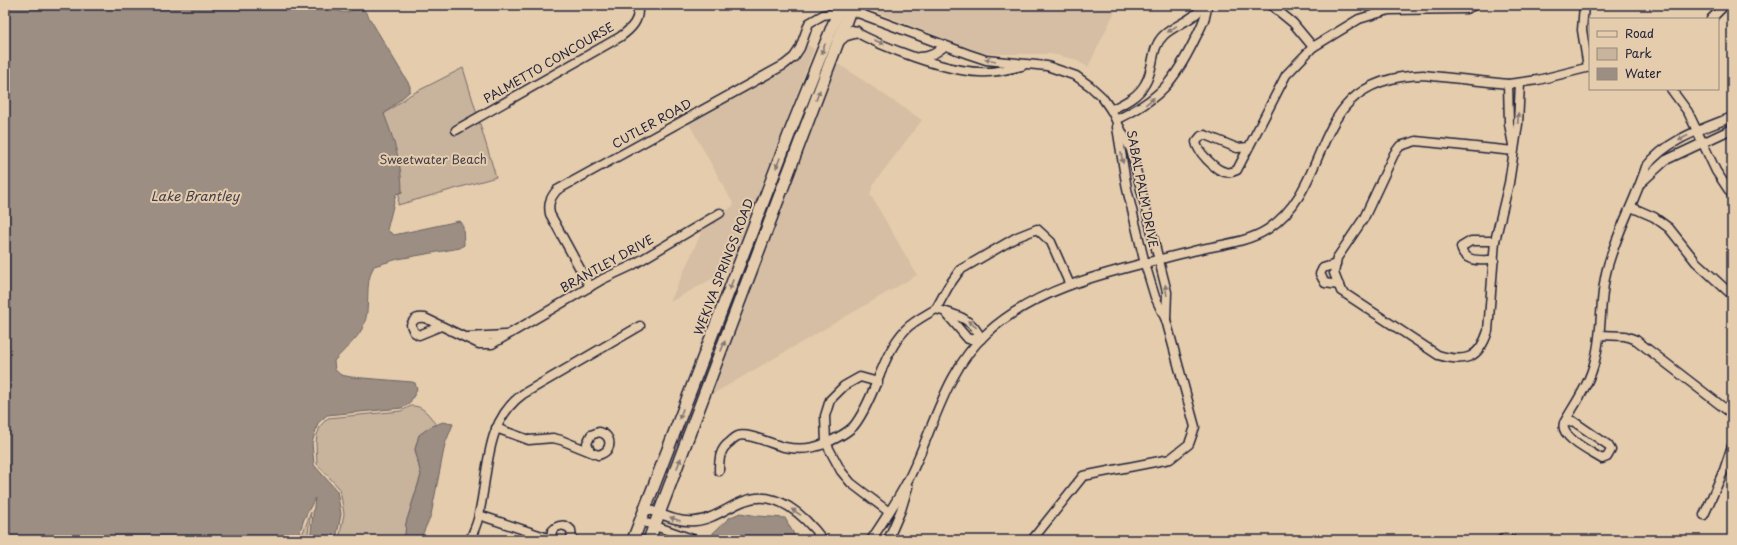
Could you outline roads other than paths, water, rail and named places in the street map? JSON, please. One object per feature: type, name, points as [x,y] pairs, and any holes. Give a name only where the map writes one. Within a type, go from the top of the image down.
[{"type":"main road","points":[[649,540],[844,25],[845,8]]},
{"type":"main road","name":"WEKIVA SPRINGS ROAD","points":[[633,540],[792,127],[845,8]]},
{"type":"main road","points":[[838,41],[845,35],[856,32]]},
{"type":"main road","points":[[792,127],[804,132]]},
{"type":"main road","points":[[760,210],[772,214]]},
{"type":"street","name":"PALMETTO CONCOURSE","points":[[456,130],[620,37],[634,26],[638,16],[637,5]]},
{"type":"street","points":[[1111,110],[1129,100],[1145,84],[1150,73],[1155,46],[1163,36],[1174,27],[1192,17],[1203,5]]},
{"type":"street","points":[[1116,120],[1146,105],[1174,78],[1203,22],[1207,5]]},
{"type":"street","points":[[1271,5],[1293,23],[1313,47]]},
{"type":"street","points":[[1249,147],[1237,148],[1205,135],[1201,136],[1196,142],[1200,153],[1221,171],[1226,172],[1237,170],[1249,147],[1286,75],[1313,47],[1359,19],[1389,7],[1466,9],[1476,5]]},
{"type":"street","points":[[1584,5],[1582,30],[1589,67]]},
{"type":"street","points":[[1712,18],[1725,5]]},
{"type":"street","name":"SABAL PALM DRIVE","points":[[845,8],[986,60],[1047,66],[1076,76],[1090,86],[1102,97],[1111,110],[1131,150],[1160,260]]},
{"type":"street","name":"CUTLER ROAD","points":[[590,287],[550,214],[548,205],[551,196],[557,190],[784,65],[794,57],[800,48],[809,23],[823,15],[845,8]]},
{"type":"street","name":"SABAL PALM DRIVE","points":[[844,25],[856,32],[940,66],[979,72],[997,72],[1028,65]]},
{"type":"street","points":[[916,57],[927,57],[945,46]]},
{"type":"street","name":"SABAL PALM DRIVE","points":[[871,540],[911,474],[951,381],[981,339],[1007,316],[1070,285],[1160,260],[1249,238],[1266,230],[1282,218],[1304,186],[1327,133],[1336,118],[1354,98],[1382,81],[1410,75],[1423,75],[1508,84],[1520,83],[1589,67]]},
{"type":"street","points":[[1514,151],[1416,141],[1400,146],[1394,154],[1364,218],[1338,258],[1334,273],[1341,291],[1438,355],[1454,360],[1464,359],[1479,350],[1483,345],[1488,331],[1495,241],[1509,183],[1514,151],[1518,124],[1520,83]]},
{"type":"street","points":[[1508,84],[1509,124],[1514,151]]},
{"type":"street","points":[[1672,90],[1688,112],[1725,187],[1732,195]]},
{"type":"street","points":[[1564,423],[1573,421],[1608,445],[1611,450],[1609,454],[1602,459],[1565,434],[1563,427],[1564,423],[1590,377],[1595,361],[1600,335],[1602,287],[1613,248],[1631,207],[1646,167],[1653,157],[1666,147],[1697,131],[1732,117]]},
{"type":"street","name":"SABAL PALM DRIVE","points":[[1116,120],[1127,189],[1145,264]]},
{"type":"street","points":[[1640,184],[1666,160],[1732,129]]},
{"type":"street","points":[[1631,207],[1654,217],[1669,228],[1696,262],[1732,295]]},
{"type":"street","name":"BRANTLEY DRIVE","points":[[440,326],[467,337],[491,340],[505,335],[590,287],[631,266],[720,213]]},
{"type":"street","points":[[940,311],[948,287],[960,270],[1017,237],[1037,229],[1051,242],[1070,285]]},
{"type":"street","points":[[1494,260],[1475,260],[1467,258],[1462,253],[1461,247],[1471,241],[1495,241]]},
{"type":"street","points":[[1160,260],[1167,292],[1166,320]]},
{"type":"street","points":[[1032,540],[1083,476],[1170,459],[1188,444],[1195,427],[1166,320],[1155,297],[1145,264]]},
{"type":"street","points":[[1336,264],[1326,266],[1320,274],[1325,283],[1339,285]]},
{"type":"street","points":[[719,471],[719,459],[724,446],[738,436],[748,436],[784,447],[805,450],[826,443],[856,424],[878,382],[885,361],[905,330],[915,321],[940,311],[968,321],[977,328],[981,339],[968,338],[940,311]]},
{"type":"street","points":[[470,540],[479,515],[487,458],[496,428],[504,412],[513,401],[523,394],[640,326]]},
{"type":"street","points":[[1600,335],[1625,336],[1636,340],[1732,414]]},
{"type":"street","points":[[878,382],[860,377],[844,386],[830,400],[826,416],[826,443],[842,471],[851,483],[889,512]]},
{"type":"street","points":[[496,428],[529,440],[553,438],[590,451]]},
{"type":"street","points":[[1704,515],[1724,470],[1732,446]]},
{"type":"street","name":"SABAL PALM DRIVE","points":[[888,540],[901,510],[911,474]]},
{"type":"street","points":[[645,508],[684,522],[697,521],[745,500],[763,497],[784,504],[805,518],[823,540]]},
{"type":"street","points":[[479,515],[551,540],[551,535],[555,528],[564,526],[571,530],[572,540]]},
{"type":"street","points":[[641,521],[695,540]]},
{"type":"street","points":[[1501,540],[1505,538],[1512,540]]},
{"type":"water","name":"Lake Brantley","points":[[5,5],[334,5],[340,12],[362,8],[367,14],[410,86],[410,91],[384,114],[397,152],[402,182],[402,192],[396,194],[387,230],[394,235],[459,221],[463,226],[464,245],[460,248],[398,259],[374,266],[369,280],[366,320],[354,341],[334,361],[335,370],[341,375],[351,377],[412,382],[415,383],[417,390],[409,404],[402,408],[327,415],[318,423],[312,443],[314,465],[337,491],[341,514],[336,540],[310,540],[315,498],[304,519],[297,540],[5,540]]},
{"type":"water","points":[[443,422],[453,424],[445,444],[431,515],[420,540],[402,540],[405,535],[406,523],[421,475],[415,449],[419,435],[430,427]]},
{"type":"water","points":[[740,513],[785,518],[797,540],[712,540],[713,533],[729,518]]},
{"type":"park label","name":"Sweetwater Beach","points":[[433,160]]}]
